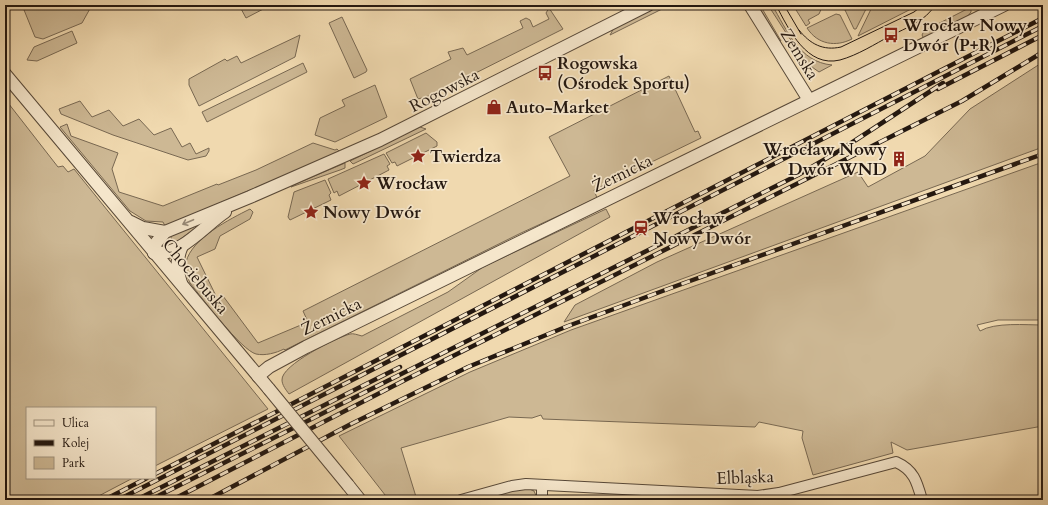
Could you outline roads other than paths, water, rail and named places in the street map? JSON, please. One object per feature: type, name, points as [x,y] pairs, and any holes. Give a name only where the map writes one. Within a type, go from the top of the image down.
[{"type":"street","name":"Rogowska","points":[[164,232],[250,197],[412,125],[648,5]]},
{"type":"street","name":"Zemska","points":[[750,5],[809,100]]},
{"type":"street","name":"Żernicka","points":[[258,376],[274,364],[306,347],[1004,5]]},
{"type":"street","name":"Chociebuska","points":[[5,74],[360,500]]},
{"type":"street","name":"Rogowska","points":[[154,253],[164,253],[182,246],[218,216],[250,197]]},
{"type":"street","points":[[126,220],[142,228],[164,232],[156,242],[154,253]]},
{"type":"street","points":[[182,246],[177,256],[177,263],[178,276],[183,288]]},
{"type":"street","name":"Elbląska","points":[[462,500],[477,498],[512,486],[526,484],[758,496],[779,493],[896,462],[906,466],[915,476],[922,500]]},
{"type":"street","points":[[542,486],[542,500]]},
{"type":"tram line","points":[[776,5],[800,45],[809,53],[828,61],[840,60],[853,55],[909,27],[921,20],[935,5]]},
{"type":"tram line","points":[[784,5],[801,34]]},
{"type":"tram line","points":[[799,30],[812,43],[828,48],[841,47],[914,12],[923,5]]},
{"type":"railway","points":[[156,473],[1043,18]]},
{"type":"railway","points":[[118,500],[1043,26]]},
{"type":"railway","points":[[938,89],[1043,35]]},
{"type":"railway","points":[[172,500],[405,380],[962,101],[1043,52]]},
{"type":"railway","points":[[150,500],[798,175],[839,151],[943,83]]},
{"type":"railway","points":[[207,500],[351,424],[468,367],[568,326],[1043,154]]},
{"type":"railway","points":[[136,500],[400,367]]},
{"type":"railway","points":[[104,500],[145,479]]},
{"type":"place","name":"Wrocław Nowy Dwór (P+R)","points":[[891,35]]},
{"type":"place","name":"Rogowska (Ośrodek Sportu)","points":[[545,73]]},
{"type":"place","name":"Auto-Market","points":[[494,107]]},
{"type":"place","name":"Twierdza","points":[[418,156]]},
{"type":"place","name":"Wrocław Nowy Dwór WND","points":[[899,159]]},
{"type":"place","name":"Wrocław","points":[[364,183]]},
{"type":"place","name":"Nowy Dwór","points":[[311,212]]},
{"type":"place","name":"Wrocław Nowy Dwór","points":[[641,228]]}]
